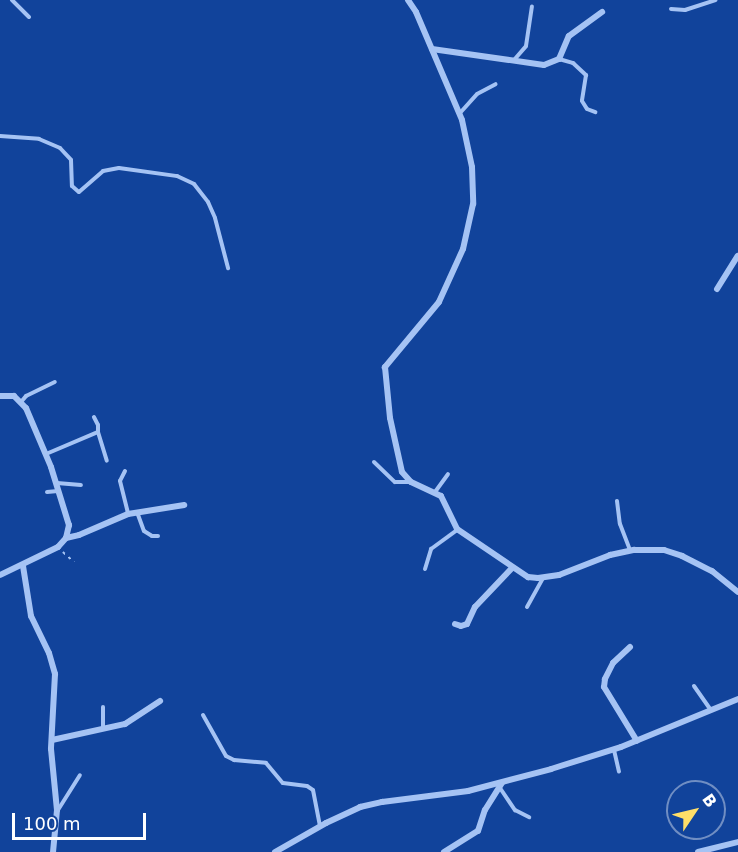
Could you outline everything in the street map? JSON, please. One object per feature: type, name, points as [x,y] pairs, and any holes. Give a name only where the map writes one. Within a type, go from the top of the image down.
[{"type":"street","points":[[408,0],[432,49],[466,134],[472,167],[473,204],[470,229],[449,282],[435,307],[385,367],[395,448],[402,472],[411,482],[435,492],[448,506],[458,529],[528,577],[543,578],[559,575],[610,555],[630,551],[664,550],[712,571],[738,592]]},
{"type":"street","points":[[432,49],[544,65],[559,58],[569,36],[602,12]]},
{"type":"street","points":[[717,289],[738,256]]},
{"type":"street","points":[[0,396],[14,396],[21,402],[46,454],[68,519],[66,538]]},
{"type":"street","points":[[0,575],[23,566],[58,547],[66,538],[79,535],[128,514],[184,505]]},
{"type":"street","points":[[23,566],[31,616],[54,668],[51,740],[57,810],[53,852]]},
{"type":"street","points":[[455,624],[467,624],[475,608],[512,568]]},
{"type":"street","points":[[630,647],[613,663],[605,679],[604,687],[637,741]]},
{"type":"street","points":[[275,852],[285,850],[320,826],[346,812],[372,804],[501,785],[614,750],[738,699]]},
{"type":"street","points":[[51,740],[103,730],[134,721],[160,701]]},
{"type":"street","points":[[444,852],[478,831],[485,810],[501,785]]},
{"type":"street","points":[[698,852],[738,842]]},
{"type":"lane","points":[[12,0],[29,17]]},
{"type":"lane","points":[[671,9],[685,10],[715,0]]},
{"type":"lane","points":[[514,60],[526,46],[532,6]]},
{"type":"lane","points":[[559,58],[573,63],[586,75],[582,101],[587,109],[595,112]]},
{"type":"lane","points":[[459,113],[477,94],[496,84]]},
{"type":"lane","points":[[0,136],[39,139],[60,147],[70,160],[72,186],[79,192],[103,171],[119,168],[177,176],[194,184],[208,202],[215,218],[228,268]]},
{"type":"lane","points":[[21,402],[26,396],[55,382]]},
{"type":"lane","points":[[94,417],[107,461]]},
{"type":"lane","points":[[46,454],[98,432]]},
{"type":"lane","points":[[374,462],[395,482],[411,482]]},
{"type":"lane","points":[[125,471],[120,481],[128,514]]},
{"type":"lane","points":[[435,492],[448,474]]},
{"type":"lane","points":[[47,492],[57,487],[81,485]]},
{"type":"lane","points":[[617,501],[620,524],[630,551]]},
{"type":"lane","points":[[136,511],[144,531],[152,536],[158,536]]},
{"type":"lane","points":[[425,569],[431,549],[436,542],[458,529]]},
{"type":"lane","points":[[527,608],[543,578]]},
{"type":"lane","points":[[694,686],[711,711]]},
{"type":"lane","points":[[103,730],[104,707]]},
{"type":"lane","points":[[203,715],[226,756],[234,760],[266,763],[283,783],[307,786],[313,790],[320,826]]},
{"type":"lane","points":[[614,750],[619,771]]},
{"type":"lane","points":[[57,810],[80,775]]},
{"type":"lane","points":[[501,785],[515,810],[529,817]]},
{"type":"path","points":[[58,547],[74,562]]}]
